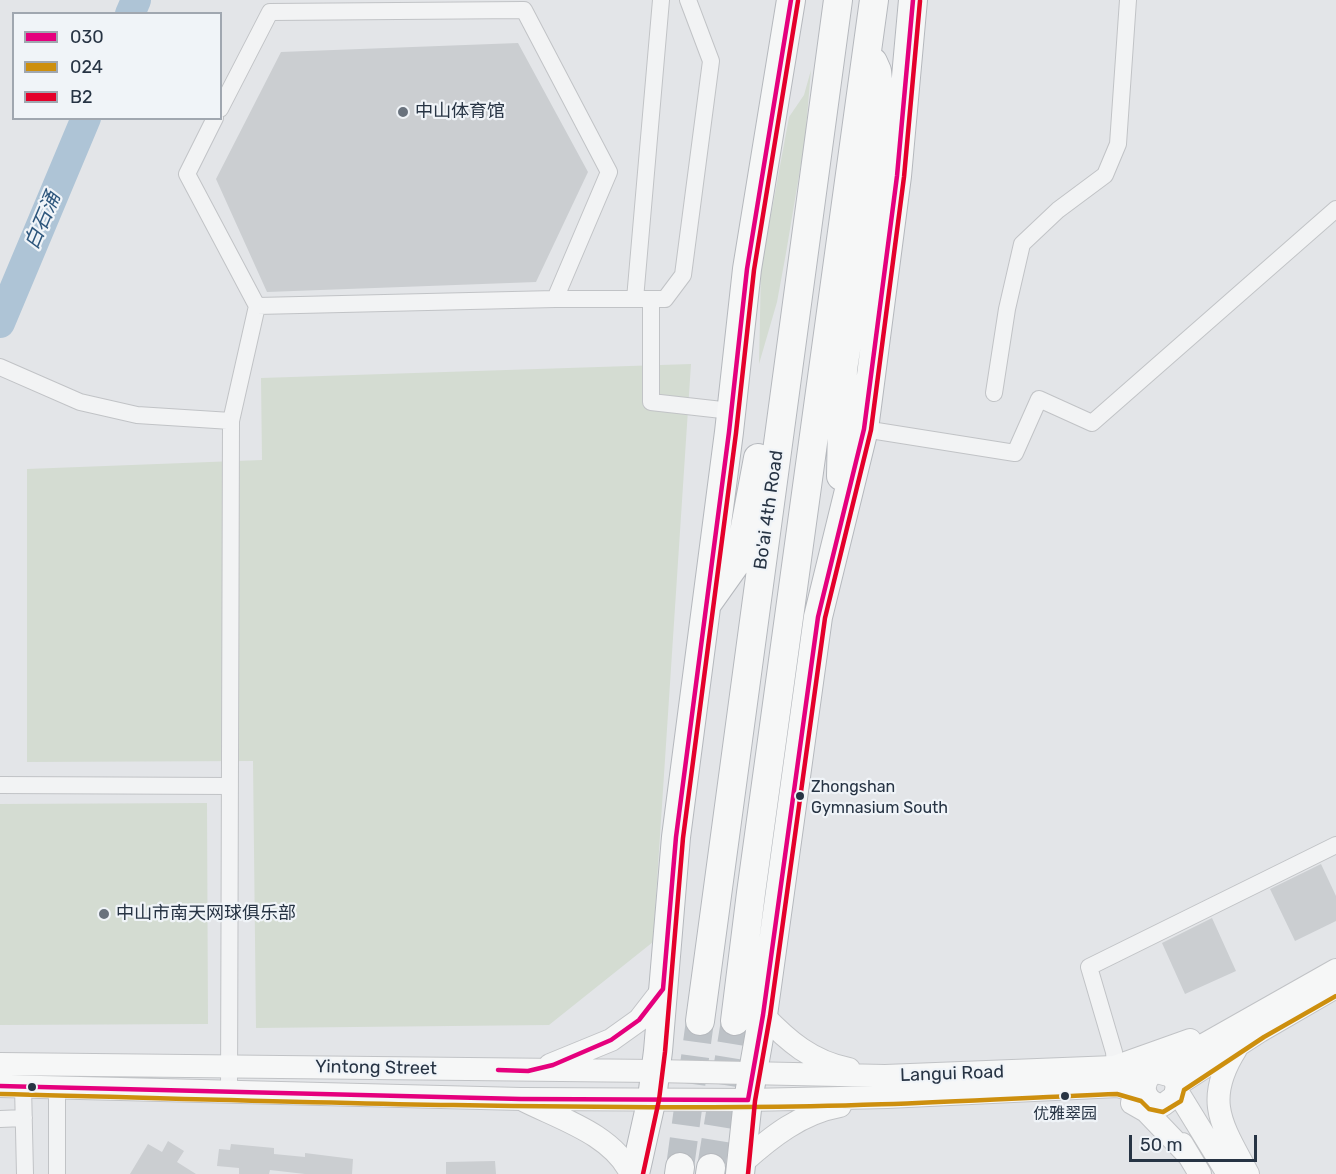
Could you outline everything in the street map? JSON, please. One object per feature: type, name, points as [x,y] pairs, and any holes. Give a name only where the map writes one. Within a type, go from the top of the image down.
[{"type":"highway","points":[[635,1174],[654,1084],[676,837],[747,269],[791,0]]},
{"type":"highway","name":"Bo'ai 4th Road","points":[[700,1021],[838,0]]},
{"type":"highway","name":"Bo'ai 4th Road","points":[[735,1021],[874,0]]},
{"type":"highway","points":[[818,617],[864,429],[897,176],[913,0]]},
{"type":"highway","points":[[741,1168],[750,1087],[764,1015],[818,617],[819,584],[838,499],[843,459],[841,428],[843,369],[877,152],[880,101],[877,72],[867,50]]},
{"type":"highway","points":[[704,609],[739,559],[759,450],[782,418]]},
{"type":"street","points":[[661,0],[643,299],[651,402],[731,411]]},
{"type":"street","points":[[258,306],[555,299],[665,299],[683,275],[711,61],[687,0]]},
{"type":"street","points":[[994,393],[1006,309],[1022,244],[1058,210],[1105,175],[1118,144],[1128,0]]},
{"type":"street","points":[[222,105],[273,6],[521,5],[609,172],[555,299]]},
{"type":"street","points":[[214,120],[187,174],[258,306],[231,421],[229,1091]]},
{"type":"street","points":[[864,429],[1015,453],[1039,399],[1092,423],[1336,209]]},
{"type":"street","points":[[0,367],[80,402],[137,415],[231,421]]},
{"type":"street","points":[[0,785],[230,786]]},
{"type":"street","points":[[1336,845],[1089,967],[1114,1052],[1116,1077],[1248,1018],[1336,970]]},
{"type":"street","points":[[1153,1086],[1172,1100],[1177,1088],[1239,1045],[1336,987]]},
{"type":"street","points":[[528,1071],[553,1065],[610,1040],[639,1020],[663,989]]},
{"type":"street","points":[[764,1015],[792,1044],[835,1066],[886,1087]]},
{"type":"street","points":[[1153,1086],[1248,1018]]},
{"type":"street","points":[[1239,1045],[1224,1069],[1217,1098],[1219,1112],[1230,1139],[1248,1174]]},
{"type":"street","name":"Yintong Street","points":[[0,1064],[528,1071],[654,1084],[750,1087]]},
{"type":"street","name":"Langui Road","points":[[750,1087],[1094,1088],[1116,1077]]},
{"type":"street","name":"Langui Road","points":[[886,1087],[1116,1077],[1153,1086]]},
{"type":"street","name":"Yintong Street","points":[[0,1086],[520,1100],[654,1084]]},
{"type":"street","points":[[23,1086],[25,1174]]},
{"type":"street","points":[[1153,1086],[1195,1165]]},
{"type":"street","points":[[57,1087],[57,1174]]},
{"type":"street","points":[[741,1168],[776,1132],[824,1108],[886,1087]]},
{"type":"street","points":[[1094,1088],[1124,1098],[1146,1111],[1195,1165]]},
{"type":"street","points":[[1177,1088],[1228,1174]]},
{"type":"street","points":[[520,1100],[601,1140],[620,1158],[631,1174]]},
{"type":"street","points":[[0,1119],[24,1118]]},
{"type":"shaded area","points":[[811,70],[805,140],[786,253],[777,302],[759,364],[761,269],[789,117],[804,95]]},
{"type":"shaded area","points":[[691,364],[653,942],[549,1025],[256,1028],[253,761],[27,762],[27,469],[262,460],[261,378]]},
{"type":"shaded area","name":"中山市南天网球俱乐部","points":[[207,803],[208,1024],[0,1025],[0,804]]},
{"type":"building","name":"中山体育馆","points":[[518,43],[588,172],[536,282],[267,292],[216,179],[281,52]]},
{"type":"building","points":[[1321,864],[1336,896],[1336,921],[1295,941],[1270,889]]},
{"type":"building","points":[[1212,918],[1236,971],[1185,994],[1162,943]]},
{"type":"building","points":[[168,1141],[184,1151],[177,1162],[196,1174],[130,1174],[148,1144],[162,1152]]},
{"type":"building","points":[[231,1144],[274,1148],[274,1154],[305,1157],[305,1153],[353,1159],[352,1174],[305,1174],[270,1170],[269,1174],[239,1174],[239,1168],[217,1166],[219,1149],[230,1150]]},
{"type":"building","points":[[495,1161],[496,1174],[446,1174],[446,1162]]},
{"type":"waterway","name":"白石涌","points":[[131,12],[136,0]]},
{"type":"waterway","name":"白石涌","points":[[0,323],[85,120]]},
{"type":"tunnel","points":[[680,1167],[700,1021]]},
{"type":"tunnel","points":[[711,1168],[735,1021]]},
{"type":"transit line","name":"030","points":[[498,1070],[528,1071],[553,1065],[611,1040],[639,1020],[663,989],[676,837],[729,432],[747,269],[791,0]]},
{"type":"transit line","name":"030","points":[[0,1086],[521,1099],[748,1100],[763,1015],[818,617],[864,429],[897,176],[913,0]]},
{"type":"transit line","name":"B2","points":[[643,1174],[659,1100],[665,1052],[683,838],[736,433],[754,270],[798,1]]},
{"type":"transit line","name":"B2","points":[[748,1174],[755,1101],[770,1016],[825,618],[871,430],[904,177],[920,1]]},
{"type":"transit line","name":"024","points":[[0,1094],[560,1107],[839,1106],[1117,1094],[1141,1101],[1149,1109],[1163,1112],[1181,1101],[1184,1090],[1264,1037],[1336,996]]},
{"type":"place","name":"中山体育馆","points":[[403,112]]},
{"type":"place","name":"Zhongshan Gymnasium South","points":[[800,796]]},
{"type":"place","name":"中山市南天网球俱乐部","points":[[104,914]]},
{"type":"place","name":"优雅翠园","points":[[1065,1096]]}]
